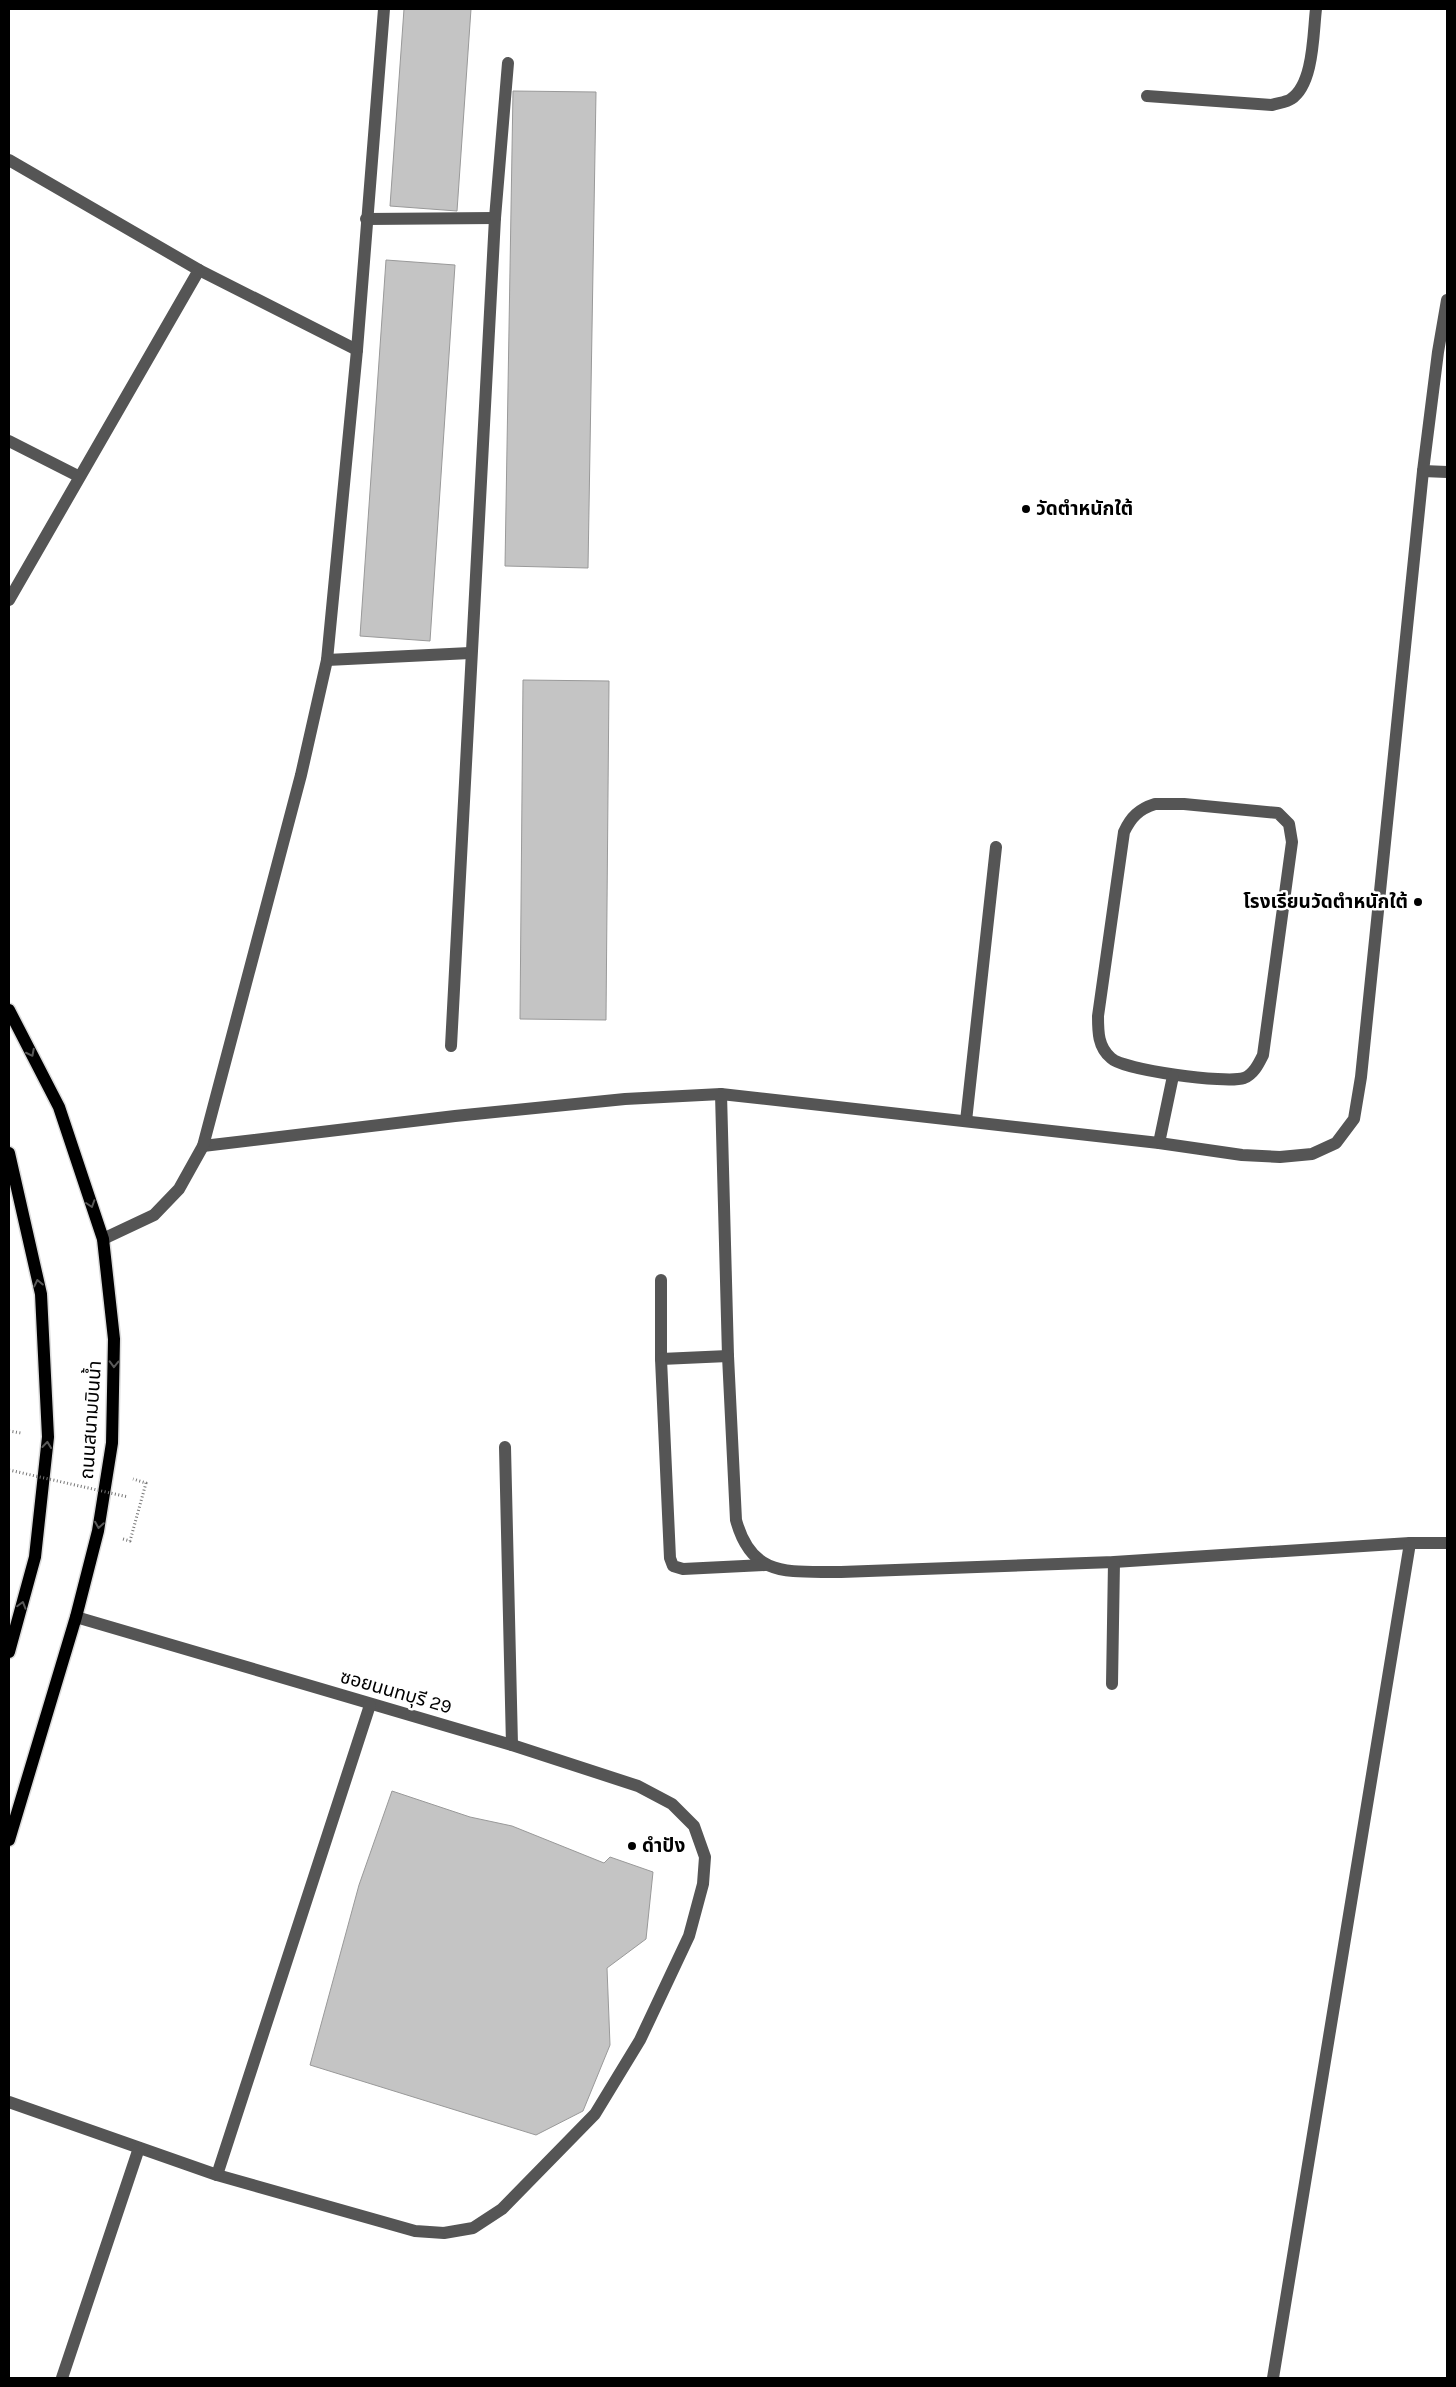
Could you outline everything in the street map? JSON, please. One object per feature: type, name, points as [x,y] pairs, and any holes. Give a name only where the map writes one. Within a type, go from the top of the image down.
[{"type":"main road","name":"ถนนสนามบินน้ำ","points":[[9,1010],[59,1107],[103,1239],[114,1339],[112,1443],[98,1531],[76,1617],[9,1840]]},
{"type":"main road","points":[[9,1154],[12,1160],[41,1294],[48,1436],[35,1557],[9,1652]]},
{"type":"street","points":[[103,1239],[154,1215],[179,1189],[203,1146],[301,776],[327,660],[357,350],[384,9]]},
{"type":"street","points":[[1147,96],[1272,105],[1292,99],[1301,87],[1310,69],[1316,9]]},
{"type":"street","points":[[451,1046],[470,653],[495,218],[508,63]]},
{"type":"street","points":[[9,160],[199,270],[357,350]]},
{"type":"street","points":[[366,219],[495,218]]},
{"type":"street","points":[[9,600],[78,476],[199,270]]},
{"type":"street","points":[[203,1146],[455,1116],[625,1099],[721,1094],[1159,1143],[1242,1155],[1280,1157],[1312,1154],[1336,1143],[1354,1119],[1361,1077],[1423,471],[1438,352],[1447,300]]},
{"type":"street","points":[[9,441],[78,476]]},
{"type":"street","points":[[1423,471],[1447,472]]},
{"type":"street","points":[[327,660],[470,653]]},
{"type":"street","points":[[1155,804],[1184,804],[1278,813],[1289,824],[1292,842],[1263,1055],[1257,1067],[1244,1078],[1219,1079],[1173,1076],[1112,1060],[1102,1047],[1098,1034],[1098,1016],[1124,832],[1131,818],[1144,808],[1155,804]]},
{"type":"street","points":[[966,1121],[996,847]]},
{"type":"street","points":[[1159,1143],[1173,1076]]},
{"type":"street","points":[[721,1094],[728,1356],[736,1520],[741,1537],[750,1553],[765,1565]]},
{"type":"street","points":[[661,1280],[668,1359],[670,1558],[673,1566],[683,1569],[765,1565],[796,1571],[841,1572],[1114,1562],[1410,1543],[1447,1543]]},
{"type":"street","points":[[668,1359],[728,1356]]},
{"type":"street","points":[[505,1447],[512,1745]]},
{"type":"street","points":[[1273,2378],[1410,1543]]},
{"type":"street","points":[[1112,1684],[1114,1562]]},
{"type":"street","name":"ซอยนนทบุรี 29","points":[[76,1617],[512,1745],[638,1786],[672,1804],[694,1826],[705,1858],[703,1884],[689,1936],[640,2040],[595,2114],[502,2209],[474,2228],[444,2233],[415,2231],[217,2174]]},
{"type":"street","points":[[9,2102],[217,2174],[370,1704]]},
{"type":"street","points":[[62,2378],[139,2148]]},
{"type":"path","points":[[9,1470],[128,1497],[133,1479],[146,1483],[130,1541]]},
{"type":"building","points":[[404,9],[471,9],[457,211],[390,206]]},
{"type":"building","points":[[513,91],[596,92],[588,568],[505,566]]},
{"type":"building","points":[[386,260],[455,265],[430,641],[360,636]]},
{"type":"building","points":[[523,680],[609,681],[606,1020],[520,1019]]},
{"type":"building","points":[[392,1791],[470,1817],[512,1826],[604,1863],[610,1857],[653,1872],[646,1939],[607,1968],[610,2045],[583,2111],[536,2135],[310,2065],[359,1885]]},
{"type":"place","name":"วัดตำหนักใต้","points":[[1026,509]]},
{"type":"place","name":"โรงเรียนวัดตำหนักใต้","points":[[1418,902]]},
{"type":"place","name":"ดำปัง","points":[[632,1846]]}]
